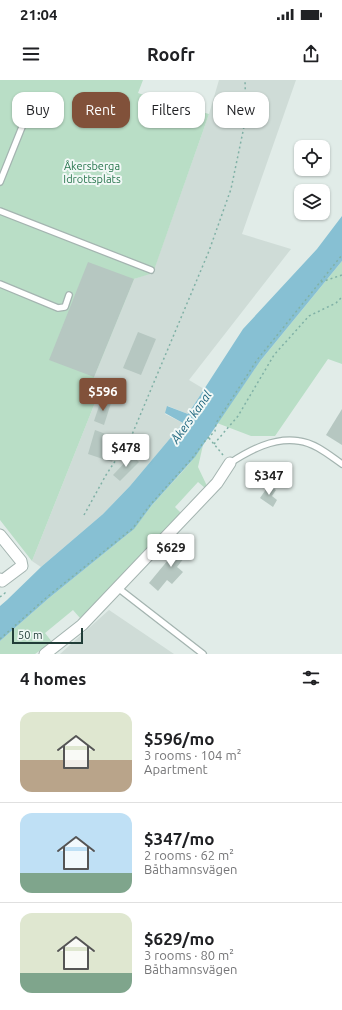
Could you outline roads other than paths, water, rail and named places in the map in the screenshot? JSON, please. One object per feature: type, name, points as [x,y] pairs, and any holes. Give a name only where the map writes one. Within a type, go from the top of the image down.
[{"type":"street","points":[[45,654],[82,625],[217,484],[230,464]]},
{"type":"street","points":[[0,535],[21,561],[22,566],[2,581],[0,579]]},
{"type":"lane","points":[[0,180],[21,128]]},
{"type":"lane","points":[[0,211],[151,270]]},
{"type":"lane","points":[[0,284],[58,308],[65,307],[69,295]]},
{"type":"lane","points":[[230,464],[239,457],[263,445],[284,440],[300,441],[313,446],[342,464]]},
{"type":"lane","points":[[118,588],[203,654]]},
{"type":"water","name":"Åkers kanal","points":[[342,216],[342,261],[261,360],[195,457],[152,505],[134,529],[49,598],[0,641],[0,606],[41,567],[103,514],[130,486],[183,423],[165,413],[167,406],[188,414],[243,329],[317,249]]},
{"type":"park label","name":"Åkersberga Idrottsplats","points":[[92,172]]}]
